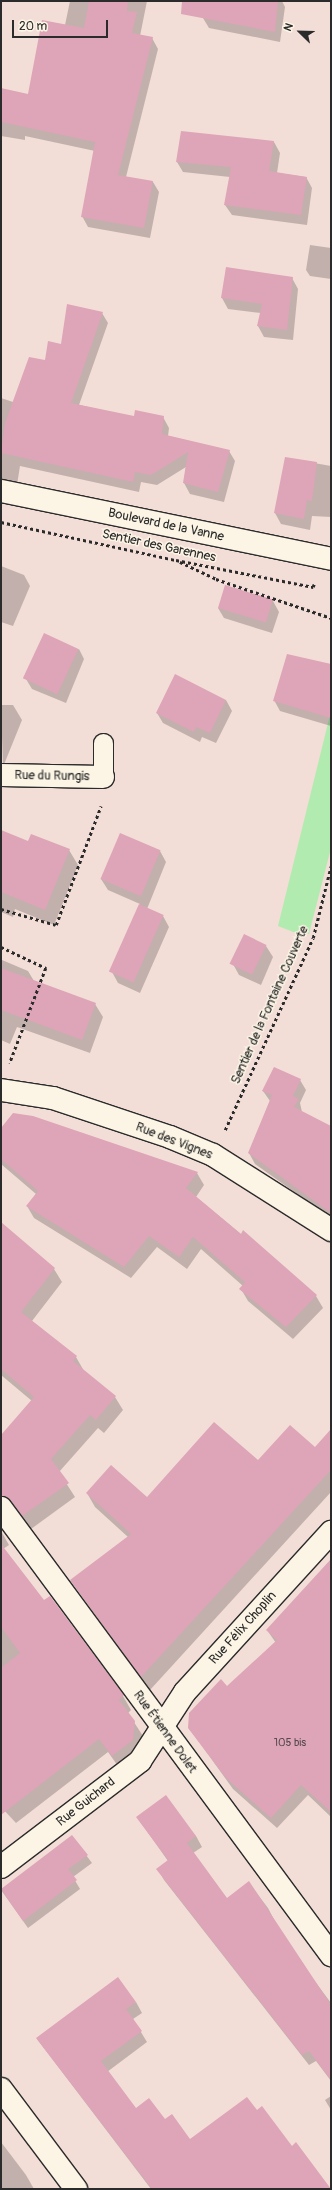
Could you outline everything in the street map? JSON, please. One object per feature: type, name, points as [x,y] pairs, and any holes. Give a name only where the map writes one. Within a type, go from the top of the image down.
[{"type":"street","name":"Boulevard de la Vanne","points":[[1,491],[331,559]]},
{"type":"street","name":"Rue du Rungis","points":[[1,775],[103,776]]},
{"type":"street","name":"Rue des Vignes","points":[[1,1090],[53,1098],[191,1146],[260,1182],[331,1230]]},
{"type":"street","name":"Rue Étienne Dolet","points":[[1,1508],[331,1955]]},
{"type":"street","name":"Rue Félix Choplin","points":[[162,1728],[185,1692],[331,1532]]},
{"type":"street","name":"Rue Guichard","points":[[1,1867],[140,1761],[162,1728]]},
{"type":"street","points":[[1,2089],[76,2189]]},
{"type":"lane","points":[[103,743],[103,776]]},
{"type":"path","name":"Sentier des Garennes","points":[[1,522],[176,560],[313,587]]},
{"type":"path","points":[[176,560],[216,579],[331,618]]},
{"type":"path","points":[[1,909],[56,925],[103,802]]},
{"type":"path","name":"Sentier de la Fontaine Couverte","points":[[226,1127],[313,938],[331,866]]},
{"type":"path","points":[[1,947],[46,968],[10,1064]]},
{"type":"green space","points":[[331,711],[331,848],[309,934],[296,933],[278,926]]},
{"type":"building","points":[[89,1],[128,1],[127,11],[137,12],[132,33],[153,37],[118,175],[153,181],[144,228],[81,217],[95,142],[1,122],[1,88],[28,94],[42,20],[84,28]]},
{"type":"building","points":[[182,1],[278,1],[275,32],[181,14]]},
{"type":"building","points":[[181,131],[274,141],[269,171],[307,177],[301,215],[224,205],[231,167],[176,162]]},
{"type":"building","points":[[226,267],[293,277],[287,330],[257,326],[262,304],[221,298]]},
{"type":"building","points":[[67,304],[103,312],[71,403],[134,416],[135,410],[164,416],[162,434],[230,450],[218,492],[183,483],[188,452],[151,475],[135,472],[133,482],[1,453],[5,423],[29,357],[45,360],[48,341],[61,344]]},
{"type":"building","points":[[285,457],[317,462],[312,501],[307,500],[304,519],[274,513]]},
{"type":"building","points":[[225,585],[273,600],[266,623],[218,608]]},
{"type":"building","points":[[44,633],[78,649],[57,694],[23,678]]},
{"type":"building","points":[[287,654],[331,664],[331,718],[273,701]]},
{"type":"building","points":[[175,674],[226,700],[210,733],[196,727],[194,732],[156,713]]},
{"type":"building","points":[[1,830],[28,841],[31,834],[70,849],[45,910],[1,892]]},
{"type":"building","points":[[120,833],[161,850],[141,896],[100,879]]},
{"type":"building","points":[[139,904],[164,915],[134,983],[109,972]]},
{"type":"building","points":[[244,934],[266,945],[252,975],[230,964]]},
{"type":"building","points":[[1,968],[96,1003],[82,1040],[1,1010]]},
{"type":"building","points":[[274,1067],[301,1079],[293,1096],[299,1099],[294,1107],[331,1126],[331,1213],[248,1153],[272,1095],[262,1091]]},
{"type":"building","points":[[13,1113],[33,1116],[198,1172],[186,1188],[241,1234],[243,1230],[317,1295],[286,1327],[239,1289],[245,1282],[193,1237],[179,1257],[149,1236],[124,1267],[26,1206],[38,1191],[1,1159],[1,1128]]},
{"type":"building","points":[[1,1222],[55,1268],[21,1312],[77,1356],[73,1361],[116,1396],[96,1420],[90,1415],[51,1459],[69,1483],[22,1516],[11,1500],[1,1496],[1,1435],[34,1397],[1,1369]]},
{"type":"building","points":[[214,1422],[258,1460],[290,1425],[315,1447],[331,1429],[331,1470],[141,1677],[70,1580],[131,1534],[86,1493],[111,1465],[147,1497]]},
{"type":"building","points":[[1,1544],[44,1600],[50,1596],[124,1695],[119,1700],[135,1721],[133,1740],[112,1756],[99,1739],[1,1815],[1,1668],[20,1653],[1,1627]]},
{"type":"building","points":[[331,1559],[331,1812],[301,1785],[271,1818],[226,1778],[188,1728],[189,1713],[221,1679],[227,1686],[277,1640],[266,1630]]},
{"type":"building","points":[[166,1795],[196,1836],[187,1843],[227,1898],[249,1881],[331,2005],[331,2080],[309,2051],[302,2055],[156,1869],[168,1860],[136,1817]]},
{"type":"building","points":[[72,1835],[88,1855],[68,1869],[77,1880],[23,1921],[1,1889]]},
{"type":"building","points":[[118,1977],[136,2002],[126,2009],[142,2031],[101,2061],[136,2108],[149,2098],[165,2119],[172,2114],[190,2139],[247,2097],[257,2110],[262,2106],[292,2146],[296,2142],[331,2189],[152,2189],[36,2038]]}]
